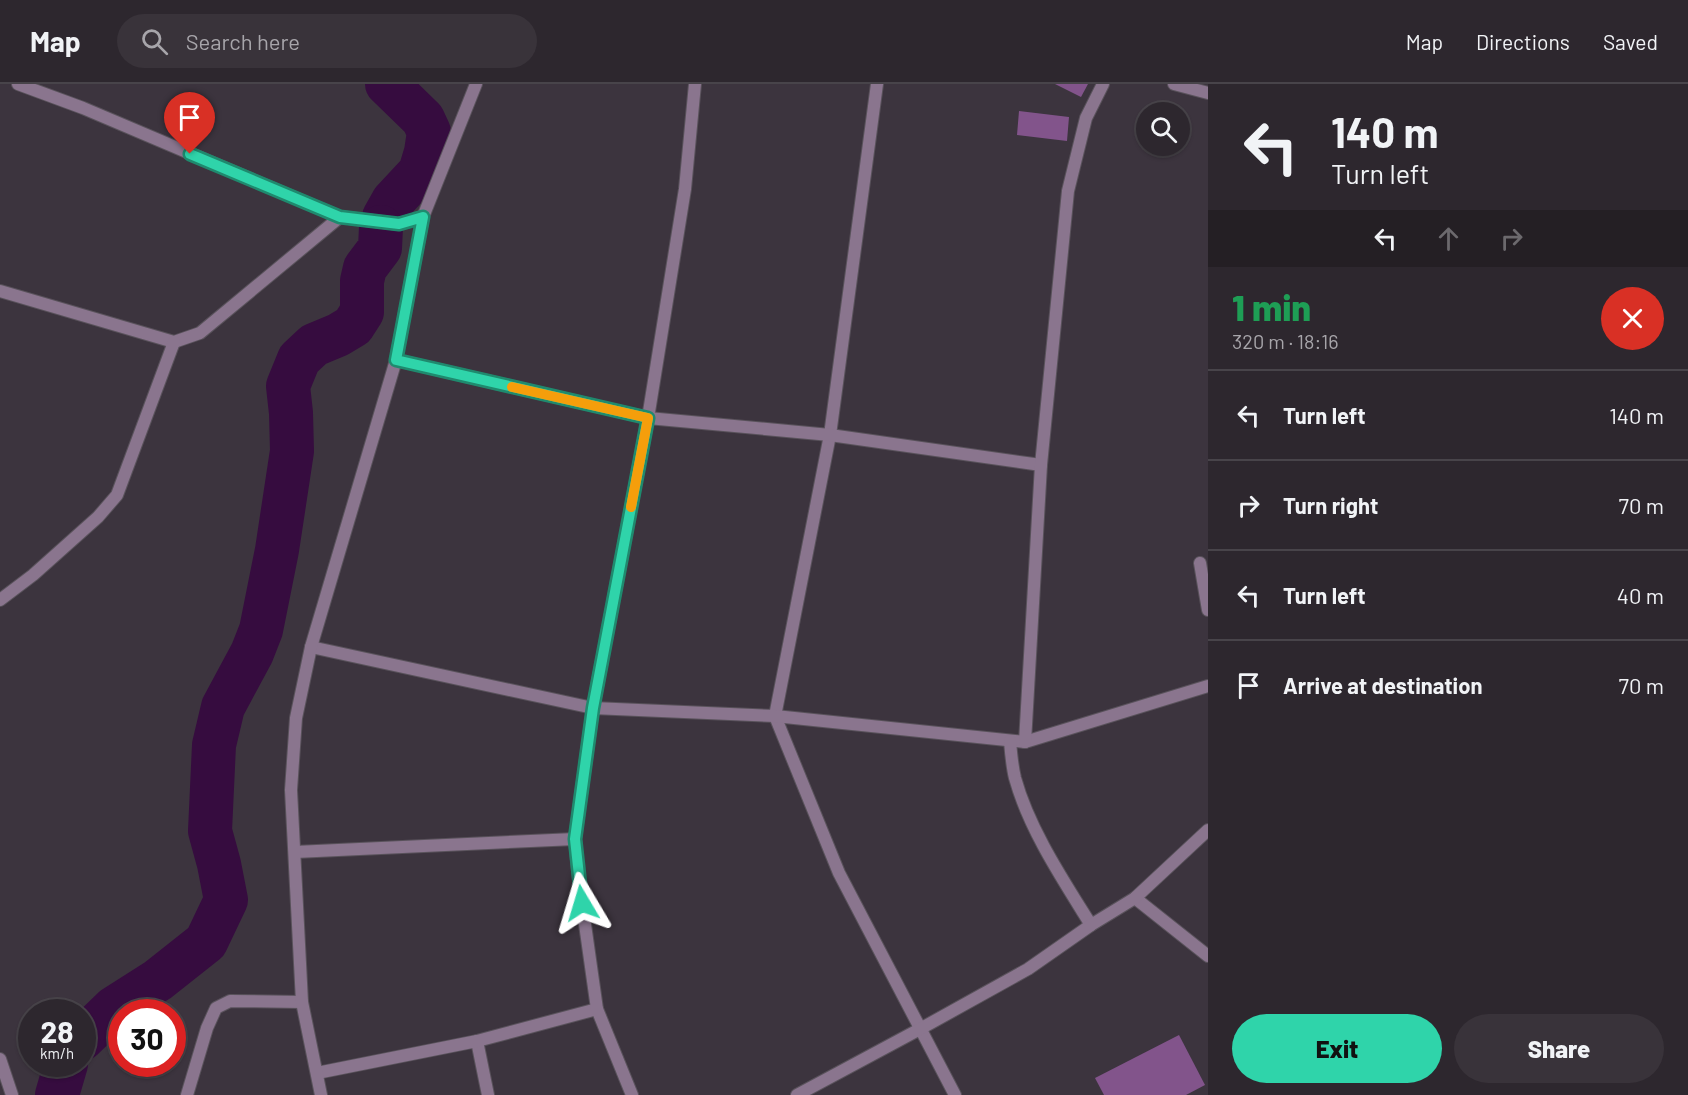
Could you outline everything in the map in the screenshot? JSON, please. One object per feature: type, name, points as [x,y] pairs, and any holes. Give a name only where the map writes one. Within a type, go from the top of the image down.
[{"type":"street","points":[[18,84],[83,108],[340,217],[399,224],[423,217]]},
{"type":"street","points":[[321,1095],[302,1002],[291,789],[296,718],[311,647],[396,360],[423,217],[476,84]]},
{"type":"street","points":[[632,1095],[597,1009],[575,839],[593,708],[648,418],[685,189],[695,84]]},
{"type":"street","points":[[877,84],[830,435],[775,716],[839,873],[955,1095]]},
{"type":"street","points":[[1025,742],[1041,465],[1068,191],[1086,118],[1103,84]]},
{"type":"street","points":[[1174,84],[1208,93]]},
{"type":"street","points":[[0,291],[174,342],[200,333],[340,217]]},
{"type":"street","points":[[0,600],[33,575],[98,518],[117,495],[174,342]]},
{"type":"street","points":[[396,360],[648,418],[830,435],[1041,465]]},
{"type":"street","points":[[1200,563],[1208,610]]},
{"type":"street","points":[[311,647],[593,708],[775,716],[1025,742],[1208,686]]},
{"type":"street","points":[[1010,741],[1015,777],[1022,800],[1048,855],[1091,925]]},
{"type":"street","points":[[797,1095],[1028,969],[1091,925],[1135,898],[1208,830]]},
{"type":"street","points":[[295,852],[575,839]]},
{"type":"street","points":[[1135,898],[1208,956]]},
{"type":"street","points":[[187,1095],[207,1028],[216,1008],[230,1001],[302,1002]]},
{"type":"street","points":[[317,1073],[477,1041],[597,1009]]},
{"type":"street","points":[[477,1041],[488,1095]]},
{"type":"street","points":[[0,1059],[12,1095]]},
{"type":"building","points":[[1055,84],[1088,84],[1081,97]]},
{"type":"building","points":[[1019,111],[1069,117],[1067,141],[1017,135]]},
{"type":"building","points":[[1179,1035],[1205,1085],[1186,1095],[1104,1095],[1095,1078]]},
{"type":"waterway","points":[[384,217],[393,201],[420,172],[429,132],[423,119],[387,84]]},
{"type":"waterway","points":[[96,1025],[114,1008],[158,980],[206,942],[226,900],[210,831],[214,745],[223,707],[252,653],[261,630],[277,550],[292,451],[288,386],[299,359],[314,345],[353,326],[362,312],[362,281],[365,268],[380,248],[381,227]]},
{"type":"waterway","points":[[57,1095],[62,1077]]},
{"type":"slow traffic","points":[[512,387],[648,418],[631,507]]},
{"type":"route","points":[[190,154],[340,217],[399,224],[423,217],[396,360],[648,418],[593,708],[575,839],[582,903]]}]
